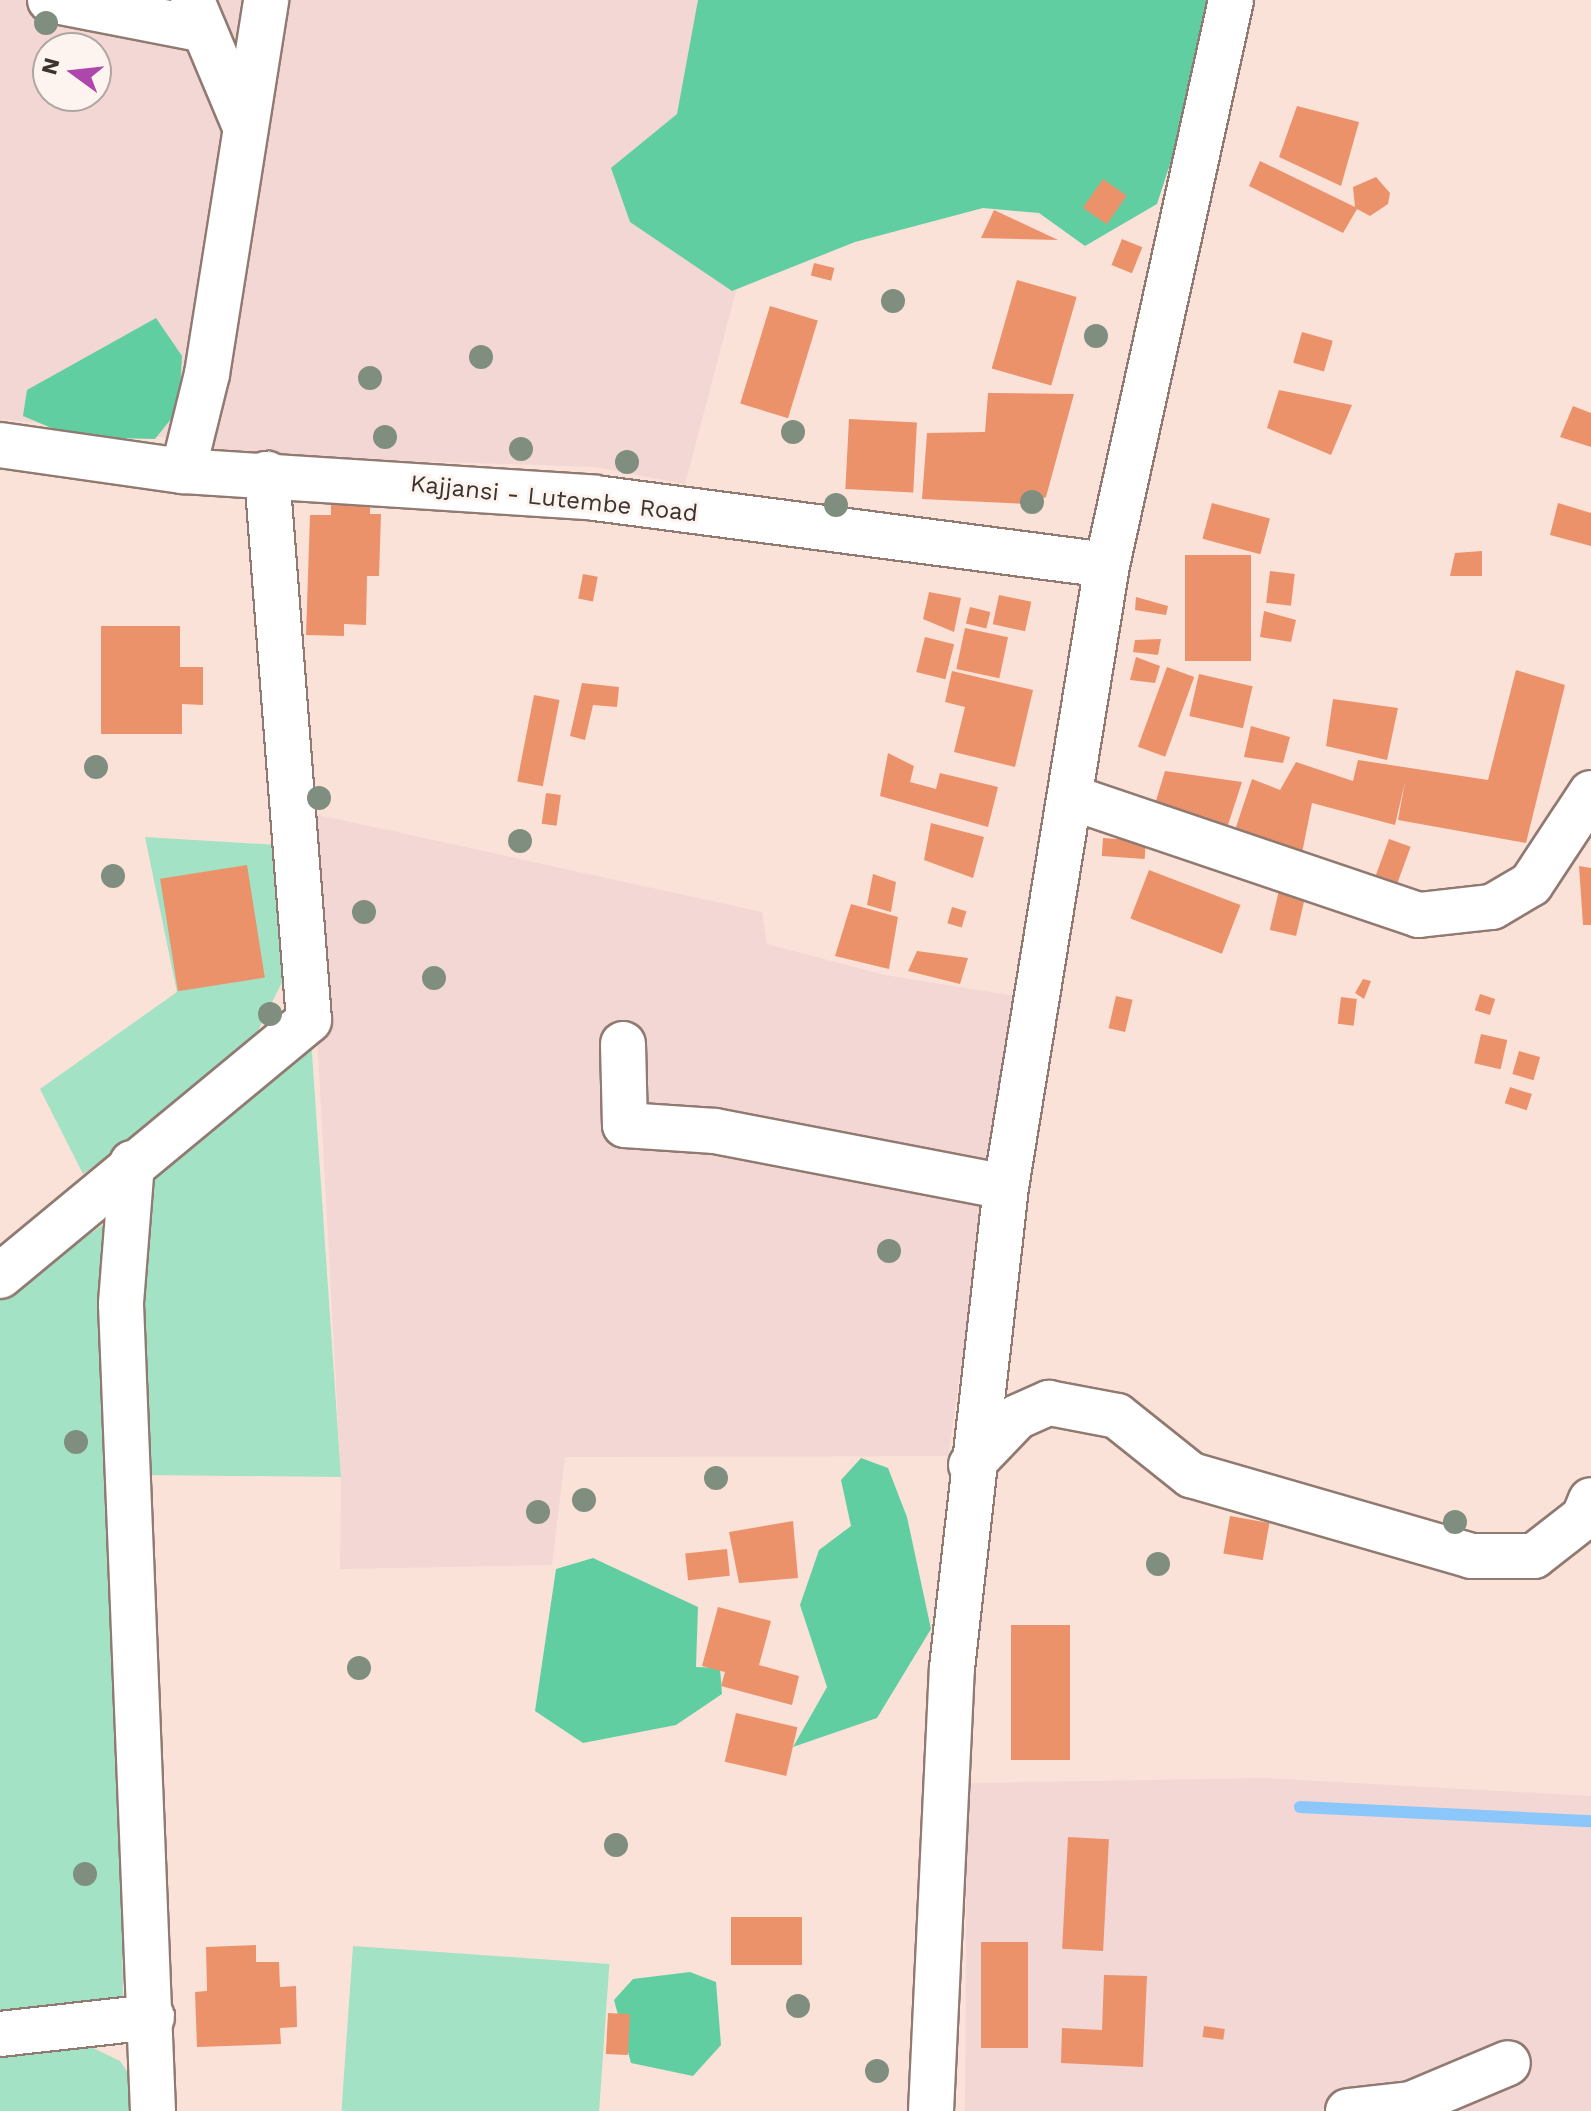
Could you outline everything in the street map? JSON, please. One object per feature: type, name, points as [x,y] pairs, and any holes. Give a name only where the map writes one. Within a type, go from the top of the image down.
[{"type":"street","points":[[50,0],[198,15],[245,127]]},
{"type":"street","points":[[183,471],[207,374],[266,0]]},
{"type":"street","points":[[938,2110],[951,1684],[971,1465],[1006,1187],[1073,798],[1107,565],[1231,0]]},
{"type":"street","name":"Kajjansi - Lutembe Road","points":[[0,445],[183,471],[267,474],[595,498],[1107,565]]},
{"type":"street","points":[[0,1276],[132,1163],[309,1020],[267,474]]},
{"type":"street","points":[[1073,798],[1419,915],[1492,907],[1531,884],[1591,793]]},
{"type":"street","points":[[623,1044],[625,1125],[715,1131],[1006,1187]]},
{"type":"street","points":[[132,1163],[121,1304],[152,2017],[153,2111]]},
{"type":"street","points":[[971,1465],[1017,1417],[1049,1403],[1117,1416],[1191,1475],[1471,1556],[1534,1556],[1584,1517],[1591,1500]]},
{"type":"street","points":[[0,2034],[152,2017]]},
{"type":"street","points":[[1348,2111],[1411,2104],[1508,2063]]},
{"type":"shaded area","points":[[0,0],[256,0],[194,374],[170,438],[0,419]]},
{"type":"shaded area","points":[[280,0],[813,0],[685,484],[595,467],[202,454]]},
{"type":"shaded area","points":[[305,812],[762,912],[767,944],[885,975],[1015,996],[948,1456],[565,1457],[552,1565],[340,1569],[341,1477]]},
{"type":"shaded area","points":[[1265,1778],[1591,1796],[1591,2111],[965,2111],[967,1783]]},
{"type":"green space","points":[[698,0],[1215,0],[1211,38],[1157,204],[1085,246],[1039,213],[983,208],[855,242],[732,291],[630,222],[611,168],[677,114]]},
{"type":"green space","points":[[156,318],[182,356],[179,409],[155,439],[73,437],[23,416],[27,390]]},
{"type":"green space","points":[[145,837],[279,845],[286,974],[244,1059],[83,1174],[40,1089],[177,992]]},
{"type":"green space","points":[[311,1039],[341,1477],[144,1475],[145,1183]]},
{"type":"green space","points":[[114,1217],[123,1998],[0,2016],[0,1296]]},
{"type":"green space","points":[[861,1458],[888,1468],[907,1517],[931,1629],[877,1718],[793,1747],[827,1687],[800,1605],[819,1550],[851,1526],[841,1480]]},
{"type":"green space","points":[[593,1558],[698,1607],[696,1667],[720,1668],[722,1694],[676,1725],[583,1743],[535,1711],[556,1569]]},
{"type":"green space","points":[[353,1946],[609,1964],[599,2111],[341,2111]]},
{"type":"green space","points":[[690,1972],[716,1982],[721,2045],[693,2076],[631,2063],[614,2000],[633,1979]]},
{"type":"green space","points":[[0,2043],[83,2043],[120,2061],[136,2085],[134,2111],[0,2111]]},
{"type":"building","points":[[1297,106],[1359,122],[1341,186],[1279,157]]},
{"type":"building","points":[[1260,161],[1355,207],[1353,187],[1376,177],[1390,193],[1388,204],[1370,216],[1357,209],[1343,233],[1249,186]]},
{"type":"building","points":[[1103,179],[1127,196],[1107,224],[1083,208]]},
{"type":"building","points":[[994,210],[1058,240],[981,238]]},
{"type":"building","points":[[1122,239],[1142,247],[1132,273],[1112,265]]},
{"type":"building","points":[[814,263],[834,268],[831,281],[811,276]]},
{"type":"building","points":[[1017,280],[1077,297],[1051,386],[992,368]]},
{"type":"building","points":[[770,306],[818,321],[788,418],[740,404]]},
{"type":"building","points":[[1302,332],[1333,341],[1324,372],[1293,363]]},
{"type":"building","points":[[1279,390],[1352,405],[1331,455],[1267,428]]},
{"type":"building","points":[[988,393],[1074,394],[1046,497],[1029,504],[922,499],[927,433],[985,432]]},
{"type":"building","points":[[1573,406],[1591,413],[1591,447],[1560,437]]},
{"type":"building","points":[[849,419],[917,423],[913,492],[845,489]]},
{"type":"building","points":[[331,501],[370,501],[370,514],[381,514],[379,576],[367,576],[366,625],[344,624],[344,636],[306,635],[310,515],[331,515]]},
{"type":"building","points":[[1212,503],[1270,519],[1260,554],[1202,539]]},
{"type":"building","points":[[1558,503],[1591,513],[1591,546],[1550,535]]},
{"type":"building","points":[[1482,551],[1482,576],[1450,576],[1455,553]]},
{"type":"building","points":[[1185,555],[1251,555],[1251,661],[1185,661]]},
{"type":"building","points":[[1270,571],[1295,574],[1291,606],[1266,603]]},
{"type":"building","points":[[583,574],[598,577],[593,601],[578,599]]},
{"type":"building","points":[[929,592],[961,598],[954,632],[923,619]]},
{"type":"building","points":[[999,595],[1031,602],[1025,631],[993,624]]},
{"type":"building","points":[[1136,597],[1168,606],[1166,615],[1135,610]]},
{"type":"building","points":[[970,607],[990,612],[986,629],[966,623]]},
{"type":"building","points":[[1264,611],[1296,620],[1291,642],[1260,637]]},
{"type":"building","points":[[101,626],[180,626],[180,667],[203,667],[203,705],[182,704],[182,734],[101,734]]},
{"type":"building","points":[[965,628],[1008,637],[999,678],[956,669]]},
{"type":"building","points":[[925,637],[954,644],[945,679],[916,672]]},
{"type":"building","points":[[1161,639],[1158,655],[1133,652],[1135,640]]},
{"type":"building","points":[[1136,657],[1160,666],[1155,683],[1130,680]]},
{"type":"building","points":[[1167,667],[1194,677],[1165,757],[1138,747]]},
{"type":"building","points":[[1516,670],[1565,685],[1526,843],[1398,820],[1405,782],[1395,825],[1312,803],[1301,858],[1234,833],[1252,779],[1280,790],[1296,762],[1353,781],[1358,760],[1488,780]]},
{"type":"building","points":[[952,671],[1033,690],[1015,767],[954,752],[965,707],[945,702]]},
{"type":"building","points":[[1199,674],[1253,686],[1243,728],[1189,716]]},
{"type":"building","points":[[582,683],[619,687],[617,707],[593,705],[585,740],[570,736]]},
{"type":"building","points":[[534,695],[560,700],[543,786],[517,781]]},
{"type":"building","points":[[1333,699],[1398,708],[1387,760],[1326,746]]},
{"type":"building","points":[[1251,726],[1290,737],[1283,763],[1244,757]]},
{"type":"building","points":[[888,753],[914,766],[910,782],[936,789],[940,773],[998,787],[988,827],[880,796]]},
{"type":"building","points":[[1165,771],[1242,782],[1227,828],[1152,814]]},
{"type":"building","points":[[546,793],[561,795],[557,826],[542,824]]},
{"type":"building","points":[[931,823],[984,837],[973,878],[924,860]]},
{"type":"building","points":[[1103,838],[1146,841],[1145,859],[1102,856]]},
{"type":"building","points":[[1389,839],[1411,847],[1396,887],[1374,879]]},
{"type":"building","points":[[247,865],[265,978],[178,991],[160,879]]},
{"type":"building","points":[[1579,866],[1591,868],[1591,925],[1583,925]]},
{"type":"building","points":[[1149,870],[1240,905],[1222,954],[1130,919]]},
{"type":"building","points":[[873,874],[896,882],[891,912],[867,905]]},
{"type":"building","points":[[1279,890],[1305,896],[1296,936],[1270,930]]},
{"type":"building","points":[[851,904],[898,917],[889,969],[835,956]]},
{"type":"building","points":[[952,907],[966,911],[962,927],[947,923]]},
{"type":"building","points":[[917,951],[968,958],[960,984],[908,971]]},
{"type":"building","points":[[1363,979],[1371,981],[1364,999],[1355,993]]},
{"type":"building","points":[[1480,994],[1495,999],[1490,1015],[1475,1010]]},
{"type":"building","points":[[1116,996],[1133,1000],[1125,1032],[1109,1028]]},
{"type":"building","points":[[1341,997],[1357,999],[1354,1026],[1338,1024]]},
{"type":"building","points":[[1481,1034],[1507,1040],[1501,1069],[1474,1063]]},
{"type":"building","points":[[1519,1051],[1540,1057],[1534,1080],[1512,1074]]},
{"type":"building","points":[[1510,1087],[1532,1094],[1527,1110],[1505,1103]]},
{"type":"building","points":[[1230,1516],[1269,1523],[1263,1560],[1223,1553]]},
{"type":"building","points":[[793,1521],[798,1578],[739,1583],[729,1532]]},
{"type":"building","points":[[727,1549],[730,1576],[688,1580],[685,1553]]},
{"type":"building","points":[[718,1607],[771,1621],[759,1665],[799,1676],[792,1705],[721,1686],[725,1672],[702,1666]]},
{"type":"building","points":[[1011,1625],[1070,1625],[1070,1760],[1011,1760]]},
{"type":"building","points":[[736,1713],[797,1727],[786,1776],[725,1762]]},
{"type":"building","points":[[1068,1837],[1109,1839],[1103,1951],[1062,1949]]},
{"type":"building","points":[[731,1917],[802,1917],[802,1965],[731,1965]]},
{"type":"building","points":[[981,1942],[1028,1942],[1028,2048],[981,2048]]},
{"type":"building","points":[[256,1945],[256,1962],[279,1962],[280,1987],[296,1986],[297,2027],[280,2028],[281,2044],[197,2047],[195,1992],[207,1991],[206,1947]]},
{"type":"building","points":[[1104,1975],[1147,1976],[1143,2067],[1061,2063],[1062,2028],[1102,2030]]},
{"type":"building","points":[[608,2013],[630,2014],[628,2055],[606,2054]]},
{"type":"building","points":[[1204,2026],[1225,2029],[1223,2040],[1202,2037]]},
{"type":"waterway","points":[[1300,1807],[1591,1821]]}]
